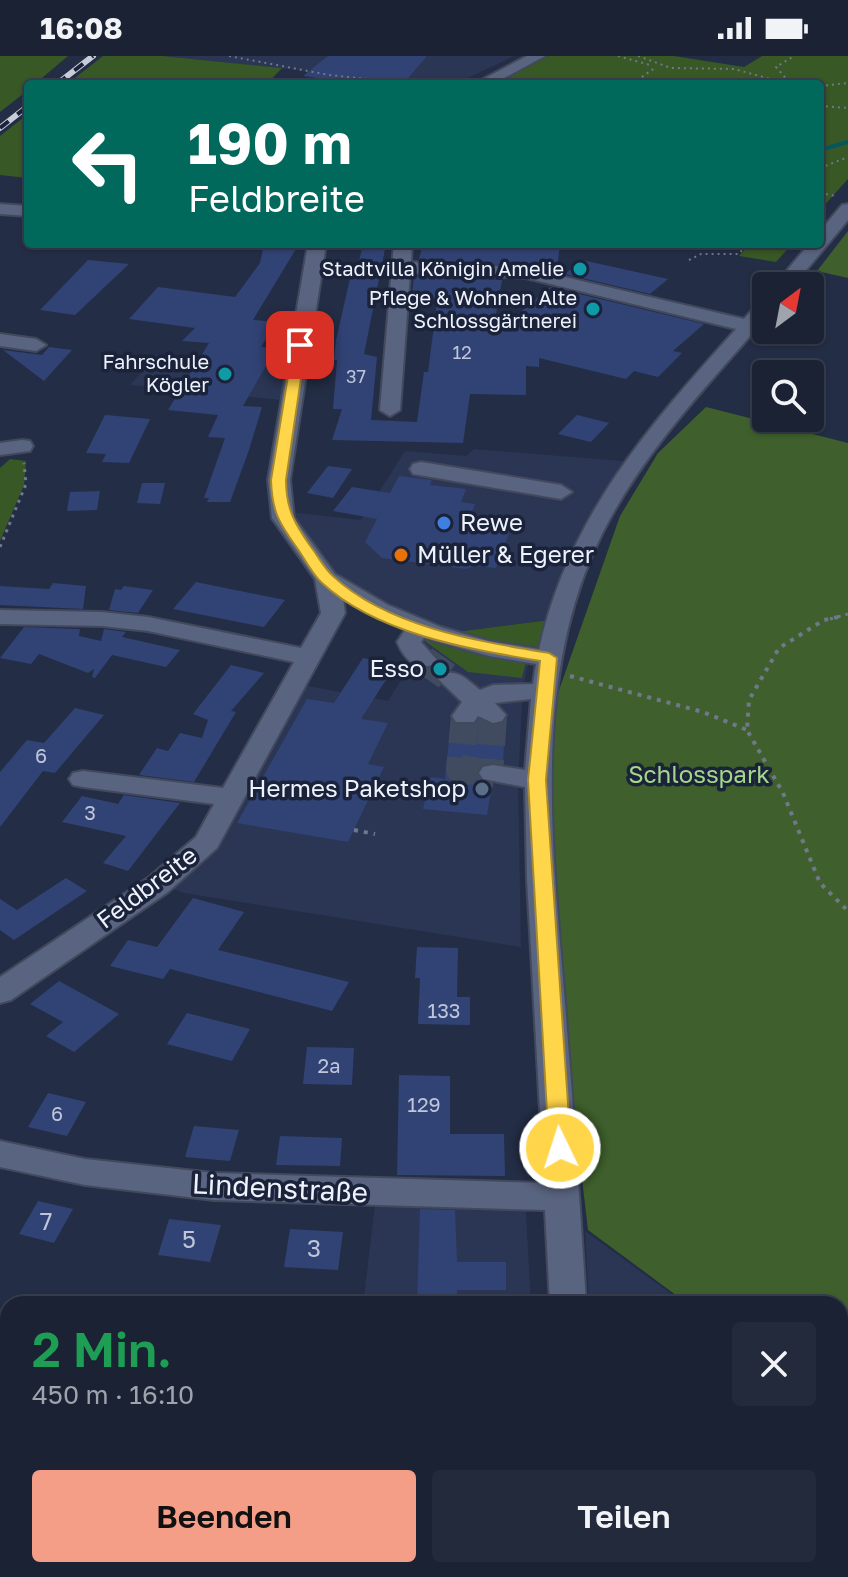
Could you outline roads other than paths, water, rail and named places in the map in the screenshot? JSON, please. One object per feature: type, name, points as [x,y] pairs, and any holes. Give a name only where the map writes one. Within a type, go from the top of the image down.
[{"type":"street","points":[[489,80],[538,56]]},
{"type":"street","points":[[824,237],[848,209]]},
{"type":"street","points":[[2,213],[24,211]]},
{"type":"street","points":[[316,248],[279,480],[283,518],[327,579],[367,606],[418,629],[547,673]]},
{"type":"street","points":[[390,410],[402,248]]},
{"type":"street","points":[[795,272],[815,248]]},
{"type":"street","points":[[400,267],[526,273],[752,315]]},
{"type":"street","points":[[568,1296],[537,780],[547,673],[572,575],[607,502],[642,449],[752,323]]},
{"type":"street","points":[[0,340],[36,345]]},
{"type":"street","points":[[0,449],[22,446]]},
{"type":"street","points":[[421,469],[561,492]]},
{"type":"street","name":"Feldbreite","points":[[0,992],[183,865],[207,842],[333,613],[327,579]]},
{"type":"street","points":[[3,620],[102,619],[148,624],[308,657]]},
{"type":"street","points":[[418,629],[409,642],[414,652],[424,660]]},
{"type":"street","points":[[451,679],[479,712],[493,693],[547,673]]},
{"type":"street","points":[[493,773],[537,780]]},
{"type":"street","points":[[83,779],[230,798]]},
{"type":"street","name":"Lindenstraße","points":[[0,1154],[118,1178],[237,1189],[563,1196]]},
{"type":"waterway","points":[[824,149],[848,142]]},
{"type":"tunnel","points":[[424,660],[451,679]]},
{"type":"tunnel","points":[[465,716],[460,769],[489,773]]},
{"type":"tunnel","points":[[489,773],[493,717]]},
{"type":"railway","points":[[62,80],[93,56]]},
{"type":"railway","points":[[0,128],[24,109]]},
{"type":"place","name":"Stadtvilla Königin Amelie","points":[[580,269]]},
{"type":"place","name":"Pflege & Wohnen Alte Schlossgärtnerei","points":[[593,309]]},
{"type":"place","name":"Fahrschule Kögler","points":[[225,374]]},
{"type":"place","name":"Rewe","points":[[444,523]]},
{"type":"place","name":"Müller & Egerer","points":[[401,555]]},
{"type":"place","name":"Esso","points":[[440,669]]},
{"type":"place","name":"Hermes Paketshop","points":[[482,789]]},
{"type":"park label","name":"Schlosspark","points":[[699,775]]}]
